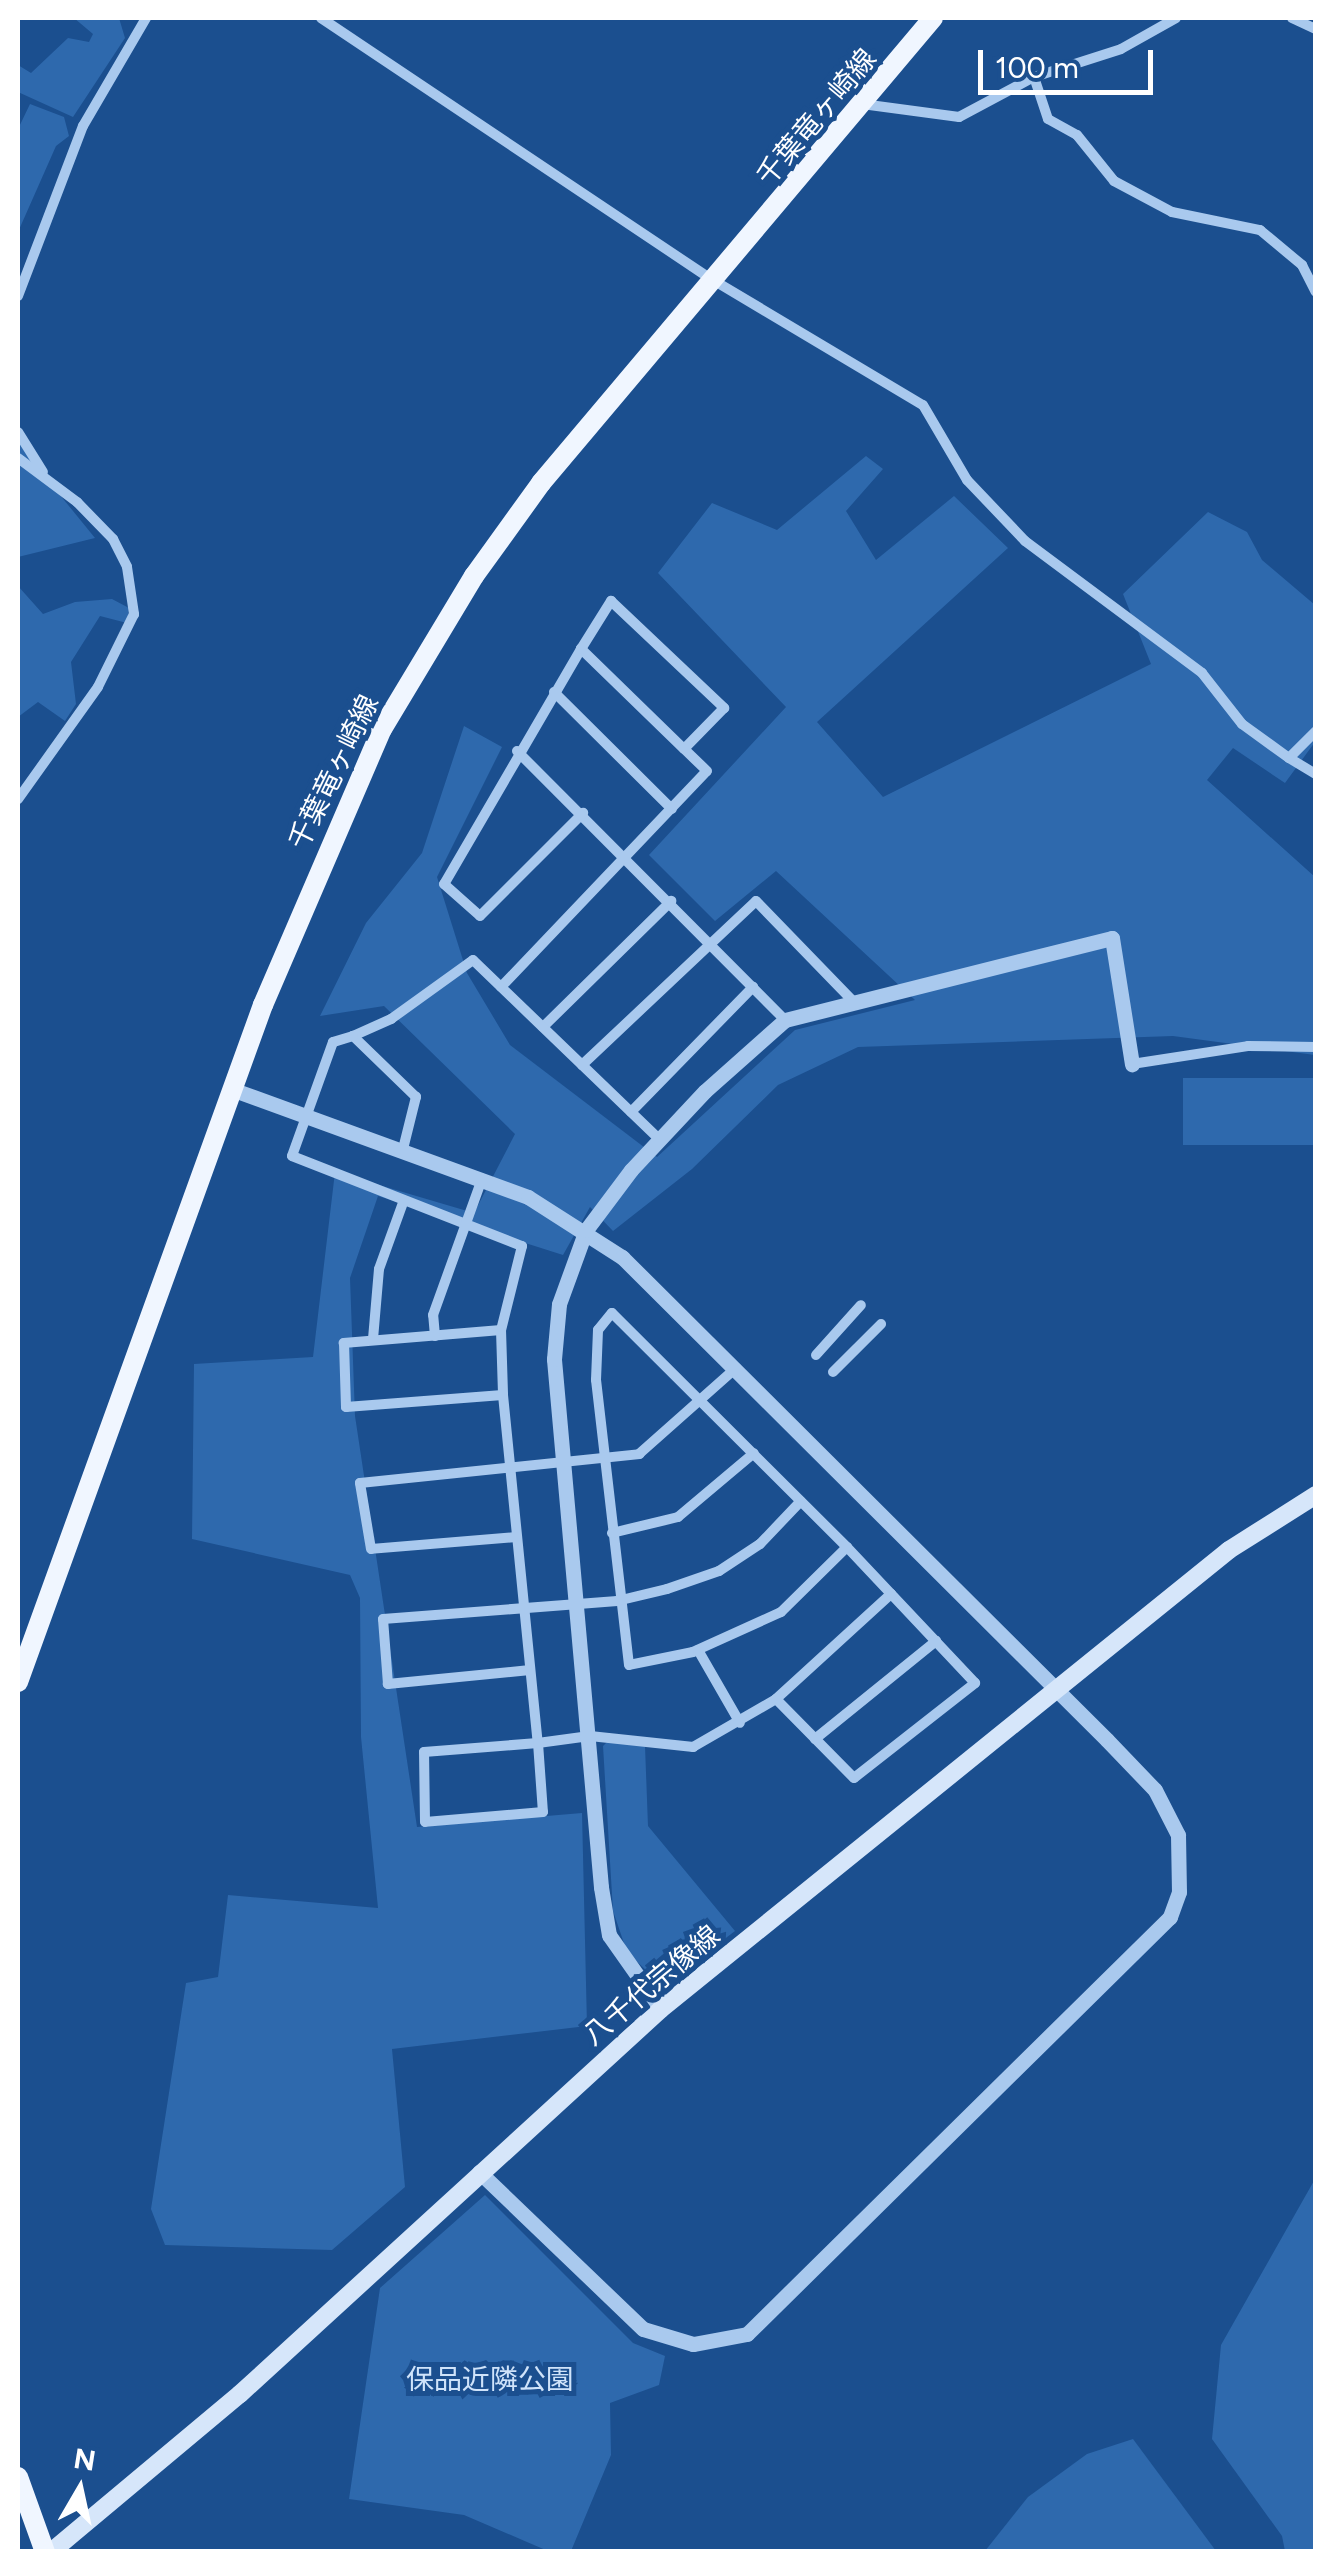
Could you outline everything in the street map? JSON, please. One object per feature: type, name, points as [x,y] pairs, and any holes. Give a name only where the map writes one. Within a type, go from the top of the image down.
[{"type":"main road","name":"千葉竜ヶ崎線","points":[[18,1682],[312,879],[424,654],[541,483],[932,18]]},
{"type":"main road","name":"八千代宗像線","points":[[48,2552],[240,2394],[478,2172],[661,2010],[1228,1550],[1316,1494]]},
{"type":"main road","points":[[18,2477],[48,2552]]},
{"type":"street","points":[[18,296],[84,126],[146,18]]},
{"type":"street","points":[[321,18],[714,280],[923,404],[967,480],[1025,541],[1202,673],[1242,724],[1316,774]]},
{"type":"street","points":[[862,104],[949,119],[1034,77],[1121,49],[1176,18]]},
{"type":"street","points":[[1292,18],[1316,29]]},
{"type":"street","points":[[1034,77],[1048,119],[1078,134],[1114,181],[1172,212],[1260,230],[1302,266],[1316,292]]},
{"type":"street","points":[[18,432],[50,481]]},
{"type":"street","points":[[18,458],[50,481],[113,539],[127,567],[134,614],[98,687],[18,799]]},
{"type":"street","points":[[583,813],[480,916],[444,884],[517,751],[612,601],[724,708],[684,749]]},
{"type":"street","points":[[501,987],[707,771],[581,648]]},
{"type":"street","points":[[554,692],[672,809]]},
{"type":"street","points":[[1290,758],[1316,732]]},
{"type":"street","points":[[517,751],[628,856],[784,1020]]},
{"type":"street","points":[[543,1028],[671,901]]},
{"type":"street","points":[[582,1065],[756,901],[855,1004]]},
{"type":"street","points":[[661,2010],[616,1949],[605,1919],[555,1336],[569,1268],[586,1230],[660,1139],[784,1020],[1112,938],[1132,1064],[1248,1046],[1316,1047]]},
{"type":"street","points":[[660,1139],[473,960],[390,1019],[334,1042],[292,1156],[522,1246],[501,1330],[502,1395],[538,1743],[543,1812],[424,1822],[424,1752],[538,1743],[590,1736],[693,1747],[776,1699],[891,1594]]},
{"type":"street","points":[[630,1112],[753,987]]},
{"type":"street","points":[[352,1036],[416,1097],[403,1149]]},
{"type":"street","points":[[234,1090],[482,1179],[586,1230],[622,1257],[1155,1790],[1170,1814],[1182,1859],[1170,1917],[768,2320],[711,2344],[657,2337],[623,2314],[478,2172]]},
{"type":"street","points":[[434,1336],[432,1315],[482,1179]]},
{"type":"street","points":[[373,1339],[379,1269],[404,1200]]},
{"type":"street","points":[[816,1355],[861,1305]]},
{"type":"street","points":[[776,1699],[854,1778],[975,1683],[846,1547],[702,1399],[612,1313],[598,1330],[596,1380],[617,1600],[628,1666],[698,1650],[781,1612],[846,1547]]},
{"type":"street","points":[[834,1372],[880,1324]]},
{"type":"street","points":[[501,1330],[344,1343],[346,1407],[502,1395]]},
{"type":"street","points":[[516,1537],[371,1549],[360,1482],[510,1472],[606,1462],[640,1454],[736,1368]]},
{"type":"street","points":[[612,1533],[678,1517],[754,1453]]},
{"type":"street","points":[[530,1670],[388,1684],[383,1619],[617,1600],[719,1572],[760,1544],[801,1501]]},
{"type":"street","points":[[815,1739],[936,1641]]},
{"type":"street","points":[[698,1650],[740,1723]]},
{"type":"green space","points":[[74,18],[119,18],[125,38],[73,117],[18,92],[18,65],[31,73],[68,38],[89,42],[93,34]]},
{"type":"green space","points":[[30,104],[64,117],[69,136],[56,146],[18,232],[18,129]]},
{"type":"green space","points":[[18,441],[38,468],[95,538],[18,557]]},
{"type":"green space","points":[[866,456],[883,469],[846,511],[876,560],[954,496],[1008,548],[817,722],[883,797],[1151,664],[1123,594],[1208,512],[1247,532],[1262,560],[1315,605],[1315,742],[1285,783],[1233,748],[1207,780],[1315,877],[1315,1055],[1173,1036],[858,1047],[778,1085],[692,1169],[613,1231],[590,1207],[563,1255],[378,1196],[350,1278],[355,1416],[417,1827],[582,1813],[587,2026],[392,2049],[405,2187],[332,2250],[165,2245],[151,2209],[186,1983],[218,1977],[228,1895],[378,1908],[361,1737],[360,1598],[350,1575],[192,1539],[194,1364],[313,1357],[335,1172],[474,1213],[515,1134],[384,1006],[320,1016],[366,923],[422,853],[464,726],[502,747],[437,877],[467,973],[510,1045],[657,1157],[795,1030],[915,1000],[776,871],[715,921],[649,855],[786,707],[658,573],[712,503],[777,530]]},
{"type":"green space","points":[[18,586],[43,614],[75,602],[112,599],[129,608],[127,623],[100,616],[71,662],[76,704],[65,721],[38,702],[18,717]]},
{"type":"green space","points":[[1183,1078],[1315,1078],[1315,1145],[1183,1145]]},
{"type":"green space","points":[[608,1741],[645,1746],[648,1826],[735,1931],[672,1979],[652,1976],[627,1952],[613,1911],[603,1746]]},
{"type":"green space","points":[[1315,2179],[1315,2551],[1285,2551],[1282,2536],[1212,2439],[1221,2345]]},
{"type":"green space","name":"保品近隣公園","points":[[485,2195],[633,2343],[665,2356],[659,2385],[610,2403],[611,2455],[571,2551],[548,2551],[464,2515],[349,2499],[380,2288]]},
{"type":"green space","points":[[1133,2439],[1216,2551],[985,2551],[1028,2497],[1087,2454]]}]
